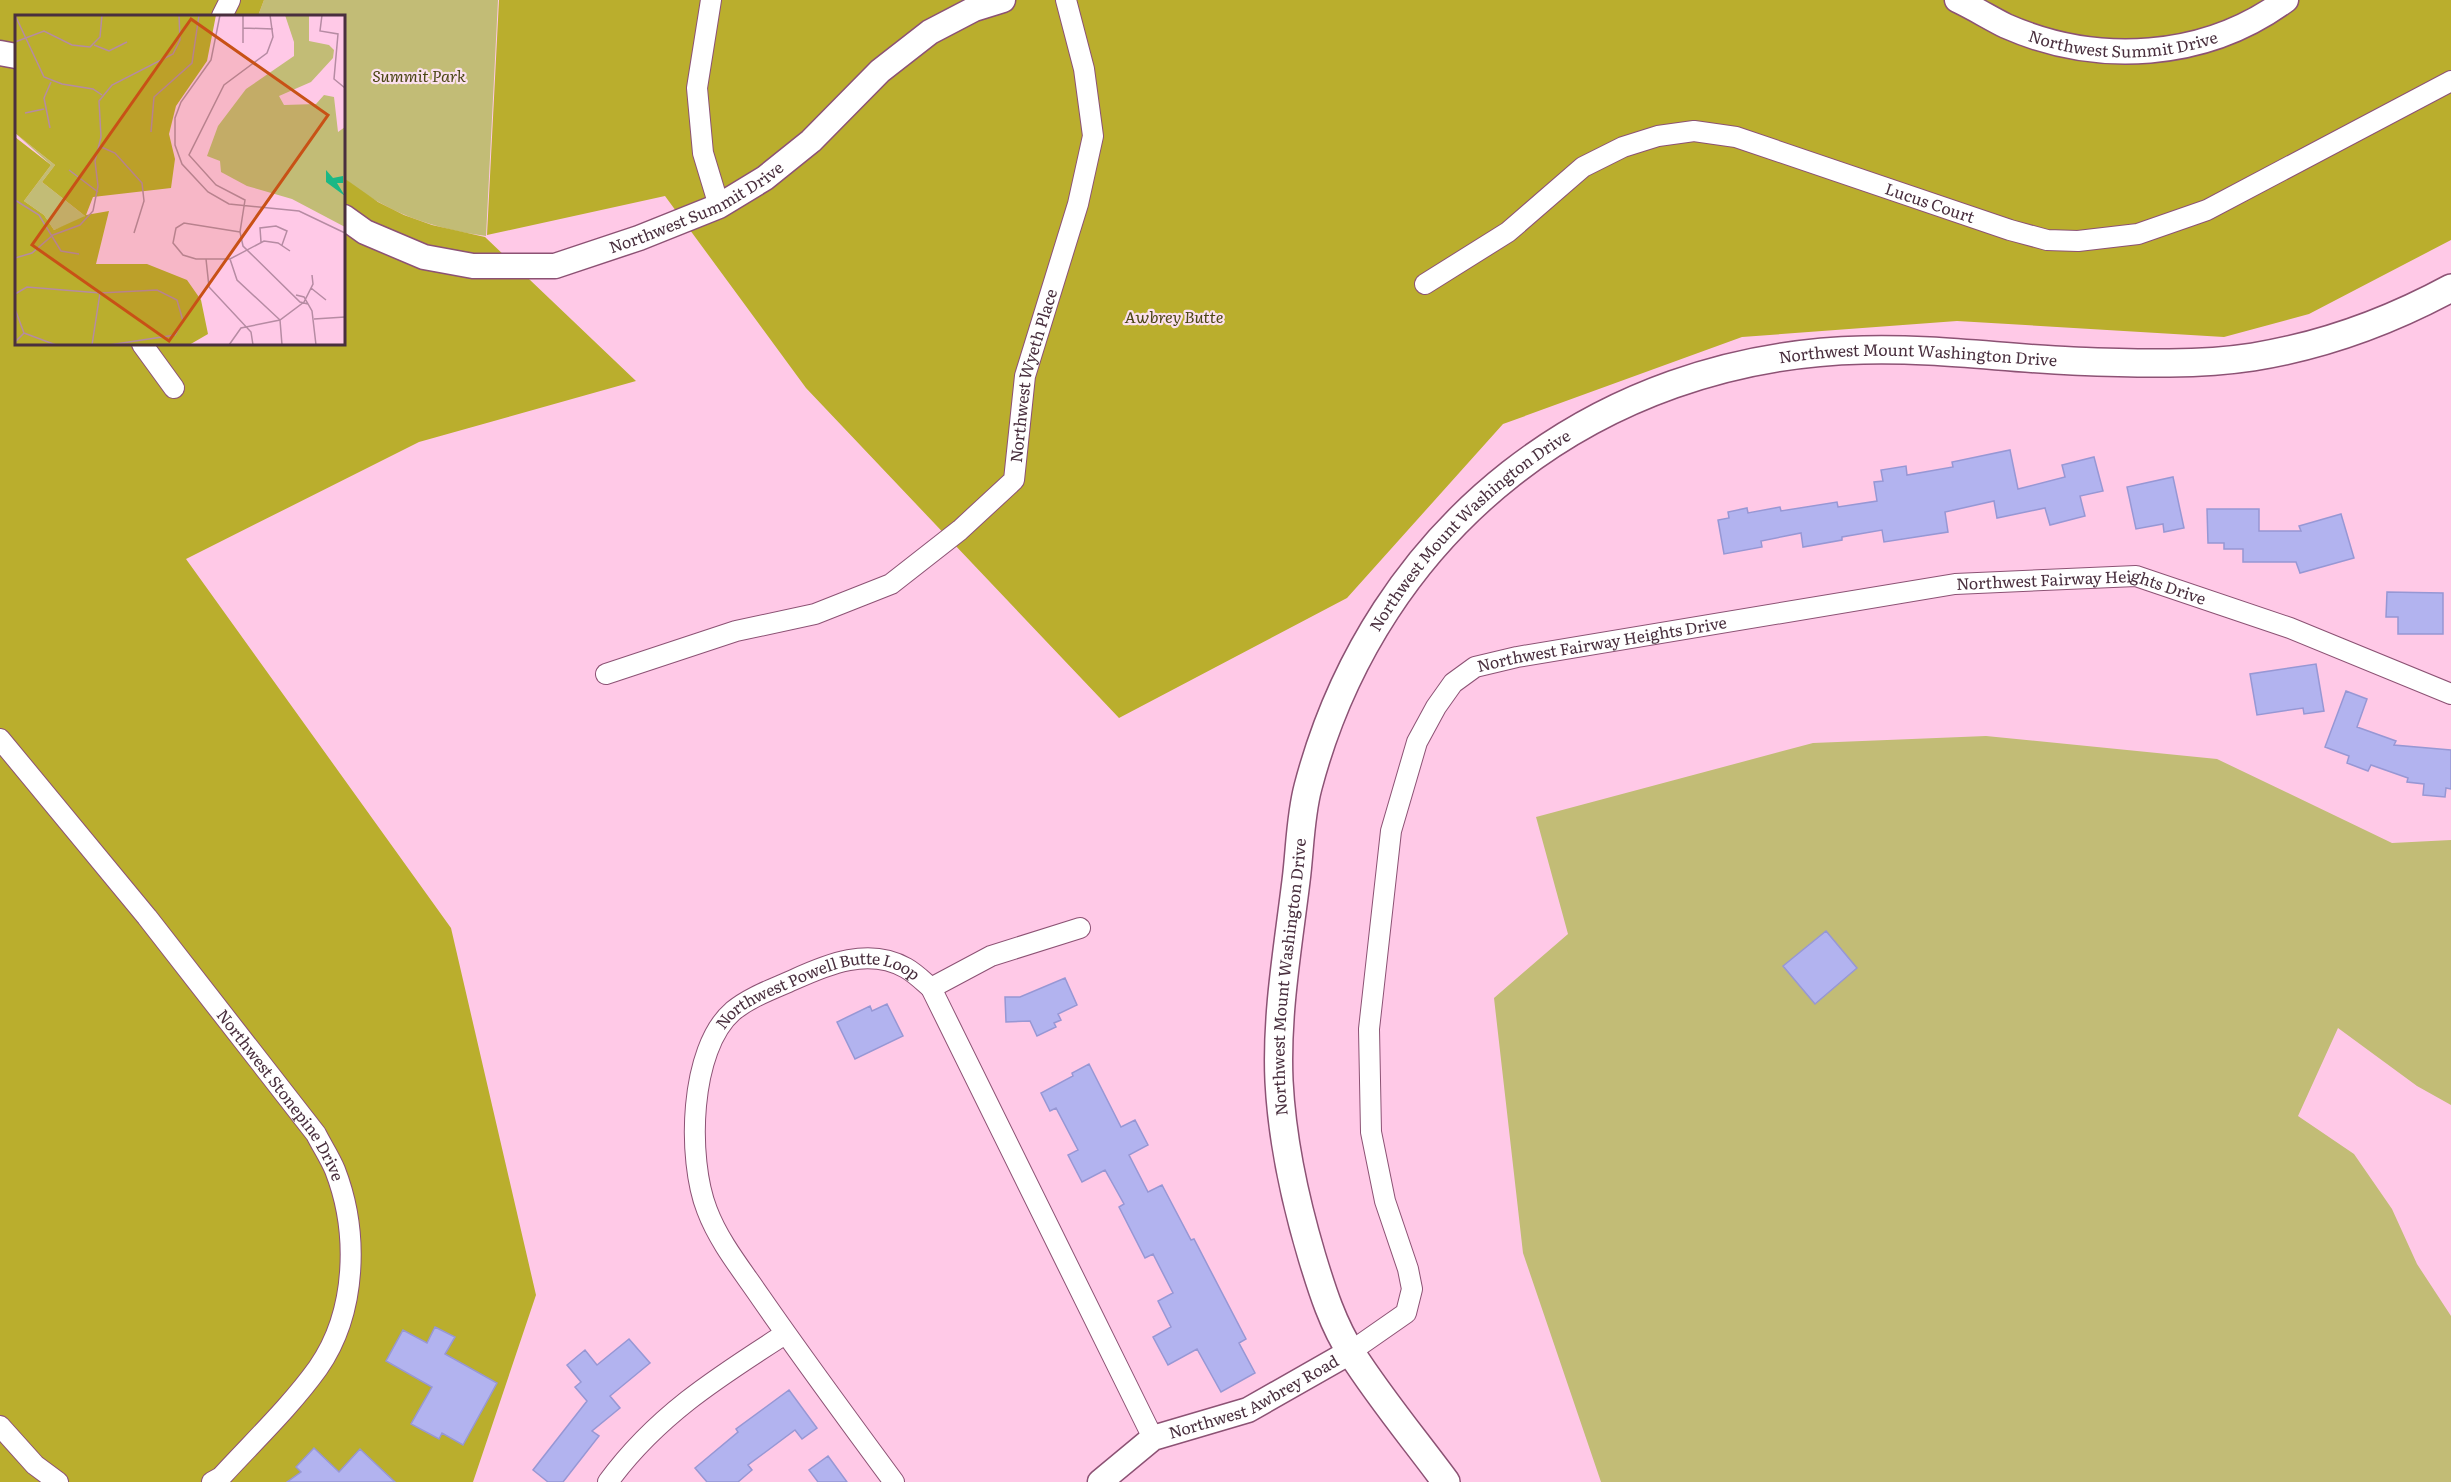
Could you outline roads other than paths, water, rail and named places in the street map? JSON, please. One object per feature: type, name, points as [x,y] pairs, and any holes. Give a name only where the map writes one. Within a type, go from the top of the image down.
[{"type":"main road","name":"Northwest Mount Washington Drive","points":[[1446,1482],[1350,1352],[1323,1295],[1302,1222],[1288,1155],[1279,1080],[1281,1005],[1307,790],[1331,720],[1350,676],[1375,625],[1405,582],[1456,523],[1514,470],[1581,426],[1651,390],[1726,367],[1801,353],[1867,349],[1936,351],[2072,361],[2191,363],[2252,357],[2316,344],[2369,325],[2451,288]]},
{"type":"street","points":[[222,15],[230,0]]},
{"type":"street","points":[[711,0],[697,88],[703,153],[718,206]]},
{"type":"street","name":"Northwest Summit Drive","points":[[345,218],[365,232],[424,257],[473,266],[555,266],[639,238],[718,206],[765,178],[811,141],[880,71],[930,32],[974,9],[1003,0]]},
{"type":"street","name":"Northwest Wyeth Place","points":[[606,674],[736,631],[815,614],[891,584],[960,530],[1014,480],[1025,376],[1078,204],[1093,136],[1084,69],[1066,0]]},
{"type":"street","name":"Northwest Summit Drive","points":[[1958,0],[2007,26],[2061,43],[2100,50],[2144,51],[2203,43],[2243,27],[2286,0]]},
{"type":"street","points":[[0,53],[15,56]]},
{"type":"street","name":"Lucus Court","points":[[1425,284],[1508,232],[1583,167],[1623,147],[1658,136],[1694,131],[1736,137],[2010,230],[2047,240],[2078,241],[2138,234],[2207,210],[2451,81]]},
{"type":"street","points":[[142,345],[174,388]]},
{"type":"street","name":"Northwest Fairway Heights Drive","points":[[1350,1352],[1406,1313],[1412,1289],[1408,1269],[1385,1201],[1371,1132],[1368,1029],[1391,831],[1417,742],[1436,707],[1453,683],[1475,667],[1517,657],[1955,584],[2136,576],[2289,628],[2451,694]]},
{"type":"street","name":"Northwest Stonepine Drive","points":[[0,739],[147,917],[316,1134],[335,1170],[348,1218],[350,1251],[348,1293],[338,1332],[319,1366],[288,1406],[221,1477],[212,1482]]},
{"type":"street","points":[[931,988],[991,956],[1080,928]]},
{"type":"street","name":"Northwest Powell Butte Loop","points":[[894,1482],[785,1334],[731,1256],[707,1210],[698,1178],[694,1143],[696,1100],[705,1058],[718,1031],[732,1012],[759,995],[829,964],[859,958],[888,961],[906,968],[931,988],[1153,1438]]},
{"type":"street","points":[[608,1482],[629,1453],[698,1390],[785,1334]]},
{"type":"street","name":"Northwest Awbrey Road","points":[[1100,1482],[1153,1438],[1248,1410],[1350,1352]]},
{"type":"street","points":[[0,1426],[35,1465],[58,1482]]},
{"type":"park label","name":"Summit Park","points":[[419,76]]},
{"type":"park label","name":"Awbrey Butte","points":[[1174,317]]}]
